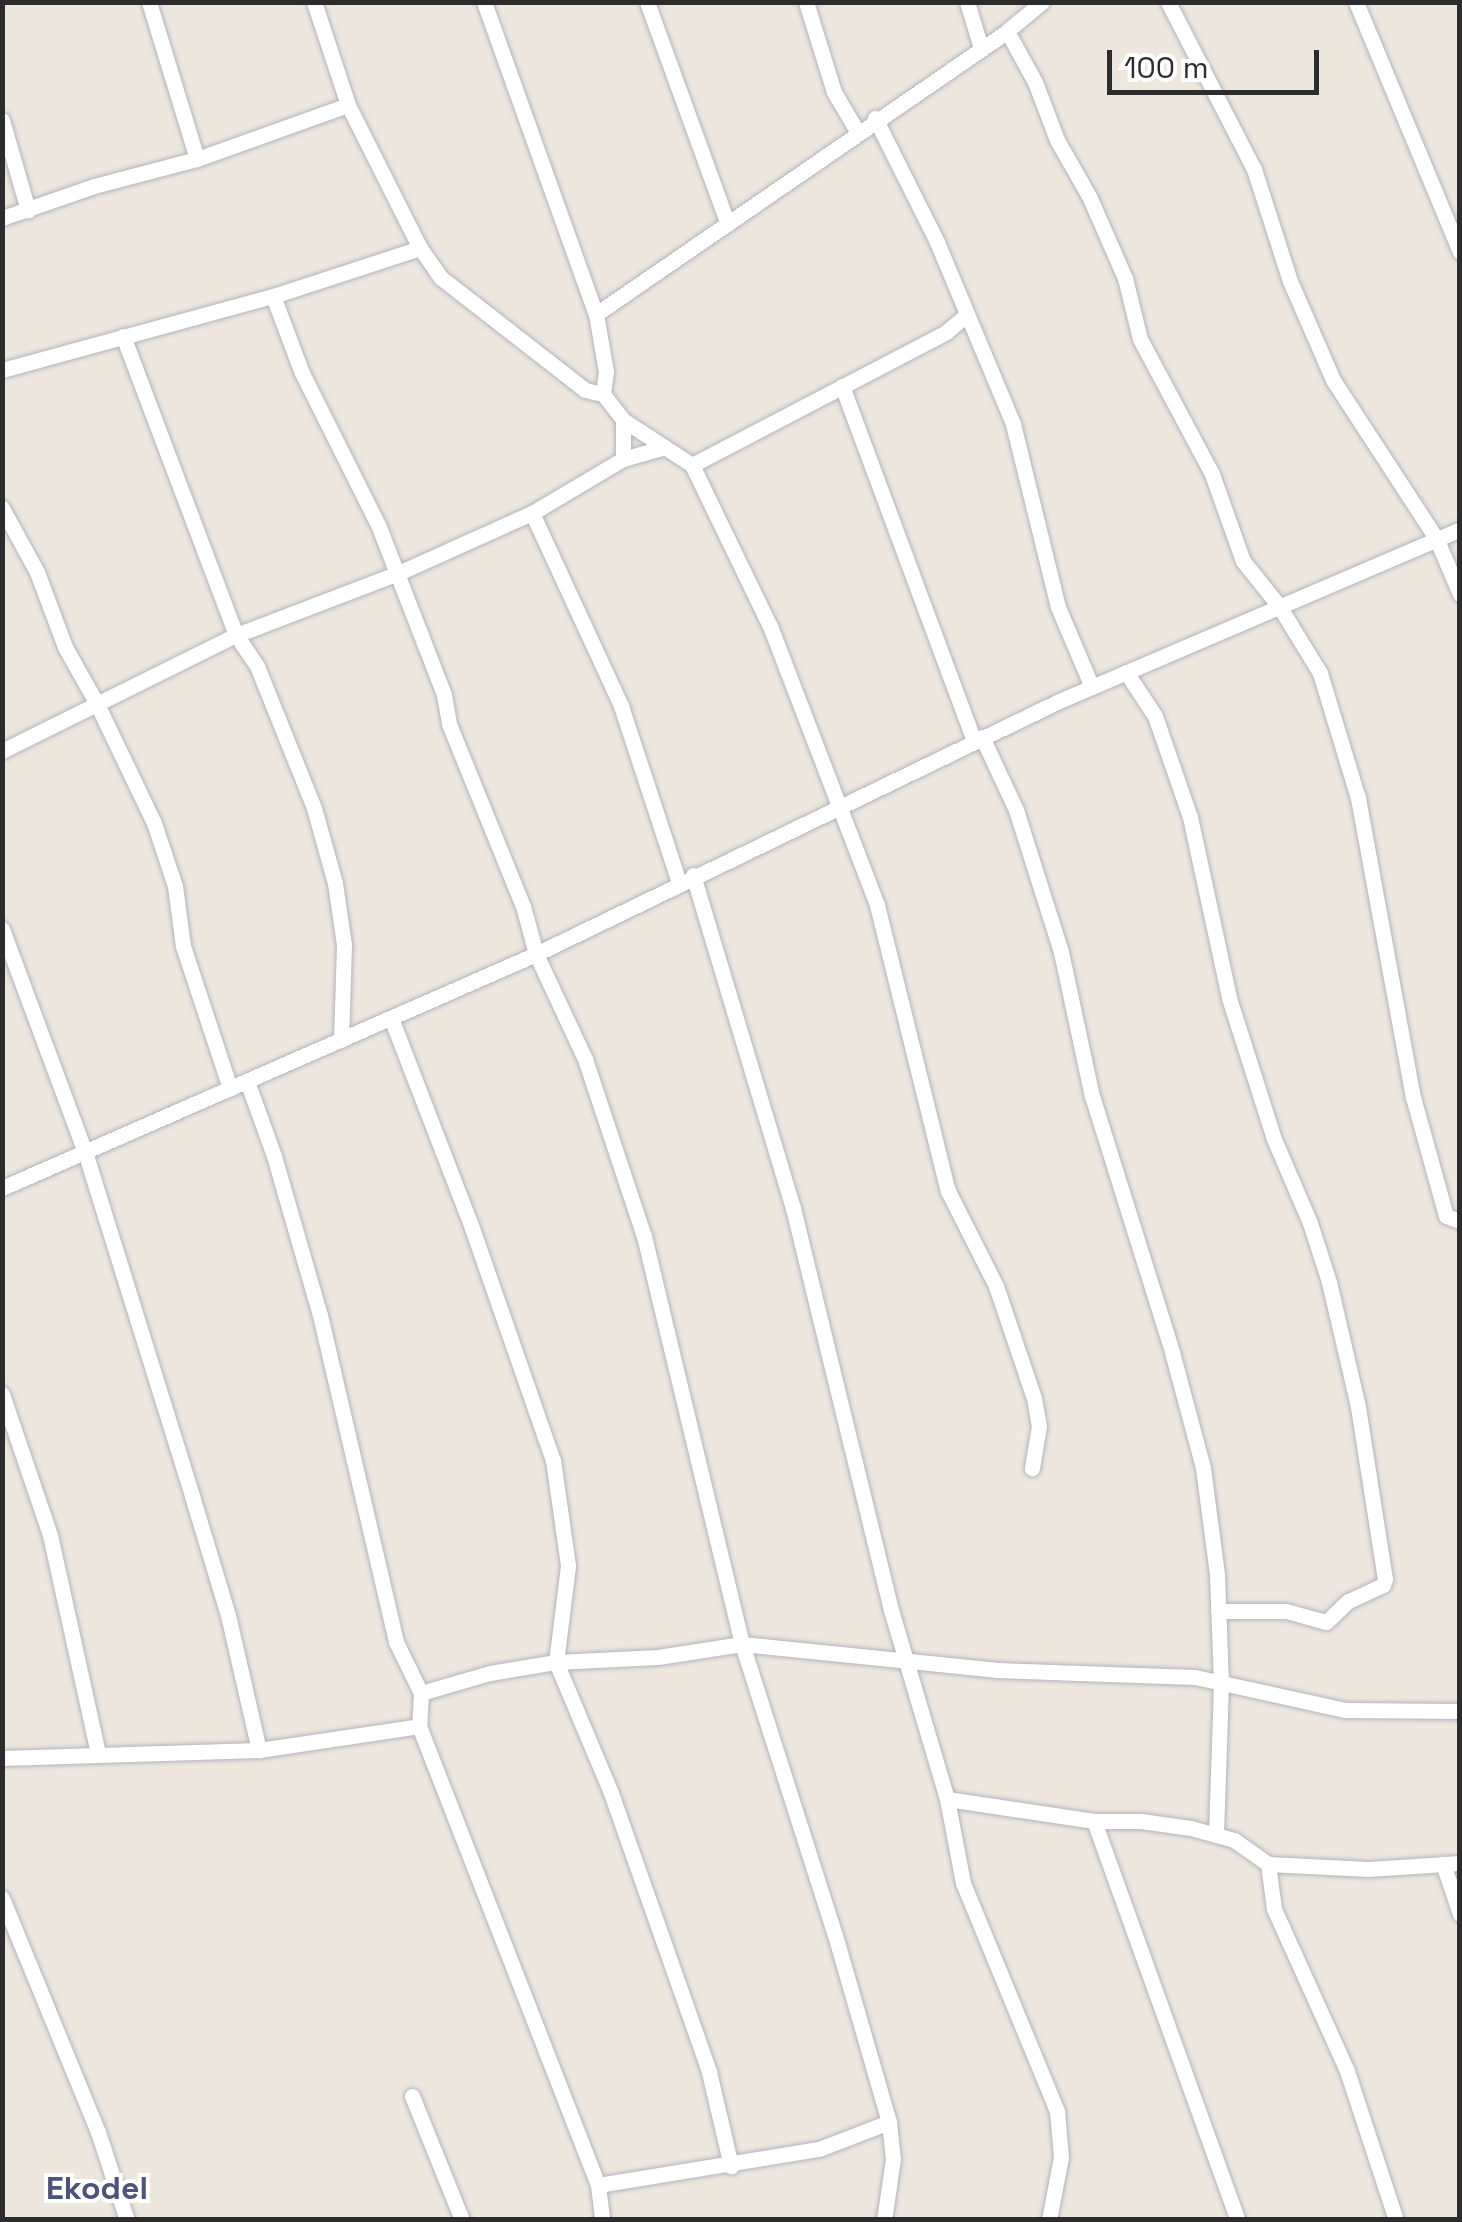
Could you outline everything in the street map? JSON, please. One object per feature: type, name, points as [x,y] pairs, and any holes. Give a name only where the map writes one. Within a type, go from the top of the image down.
[{"type":"street","points":[[148,2],[197,160]]},
{"type":"street","points":[[314,2],[348,105],[420,248],[440,276],[586,390],[603,394],[622,420],[692,465],[770,626],[839,804],[897,972],[948,1191],[996,1286],[1034,1398],[1039,1426],[1032,1468]]},
{"type":"street","points":[[484,2],[596,314],[606,372],[603,394]]},
{"type":"street","points":[[648,2],[728,224]]},
{"type":"street","points":[[806,2],[834,92],[858,131]]},
{"type":"street","points":[[968,2],[981,48]]},
{"type":"street","points":[[596,314],[875,118],[1007,31],[1042,2]]},
{"type":"street","points":[[1168,2],[1254,169],[1290,281],[1333,380],[1436,538],[1460,594]]},
{"type":"street","points":[[1356,2],[1460,252]]},
{"type":"street","points":[[1007,31],[1125,278],[1140,339],[1212,474],[1244,561],[1280,606],[1320,674],[1350,767],[1414,1097],[1446,1216],[1460,1221]]},
{"type":"street","points":[[2,218],[94,186],[197,160],[348,105]]},
{"type":"street","points":[[875,118],[930,226],[1013,424],[1058,607],[1092,687]]},
{"type":"street","points":[[2,120],[28,210]]},
{"type":"street","points":[[2,370],[273,296],[420,248]]},
{"type":"street","points":[[273,296],[302,373],[379,528],[444,695],[450,724],[524,906],[536,954],[586,1058],[644,1236],[742,1644],[783,1766],[889,2122],[893,2159],[884,2220]]},
{"type":"street","points":[[692,465],[946,332],[965,316]]},
{"type":"street","points":[[123,336],[236,634],[257,666],[314,808],[336,883],[344,946],[341,1040]]},
{"type":"street","points":[[842,386],[978,739],[1016,810],[1061,952],[1092,1096],[1172,1352],[1211,1513],[1221,1684],[1216,1834]]},
{"type":"street","points":[[622,420],[623,458]]},
{"type":"street","points":[[2,751],[236,634],[396,574],[532,513],[623,458],[662,448]]},
{"type":"street","points":[[2,508],[38,572],[65,647],[98,704],[168,861],[183,946],[230,1088]]},
{"type":"street","points":[[532,513],[621,706],[686,878],[793,1208],[908,1663],[947,1800],[964,1883],[1057,2111],[1061,2157],[1049,2220]]},
{"type":"street","points":[[2,1188],[536,954],[839,804],[1092,687],[1460,529]]},
{"type":"street","points":[[1126,672],[1155,716],[1190,817],[1211,900],[1223,980],[1274,1139],[1310,1223],[1329,1282],[1358,1408],[1385,1580],[1383,1585],[1348,1601],[1326,1622],[1286,1611],[1218,1611]]},
{"type":"street","points":[[2,928],[85,1152],[228,1615],[259,1750]]},
{"type":"street","points":[[391,1018],[472,1228],[553,1460],[568,1566],[556,1662],[611,1793],[710,2072],[731,2166]]},
{"type":"street","points":[[247,1081],[274,1156],[320,1315],[396,1642],[422,1693],[419,1726],[598,2185],[602,2220]]},
{"type":"street","points":[[2,1394],[50,1536],[98,1754]]},
{"type":"street","points":[[422,1693],[490,1673],[556,1662],[658,1657],[742,1644],[908,1663],[1195,1677],[1345,1710],[1460,1710]]},
{"type":"street","points":[[2,1758],[259,1750],[419,1726]]},
{"type":"street","points":[[947,1800],[1094,1821],[1141,1821],[1216,1834],[1250,1848],[1268,1864],[1368,1869],[1451,1864],[1460,1914]]},
{"type":"street","points":[[1094,1821],[1238,2220]]},
{"type":"street","points":[[1268,1864],[1274,1909],[1347,2071],[1396,2220]]},
{"type":"street","points":[[2,1898],[98,2132],[127,2220]]},
{"type":"street","points":[[412,2096],[462,2220]]},
{"type":"street","points":[[598,2185],[819,2149],[889,2122]]},
{"type":"district","name":"Ekodel","points":[[97,2188]]}]
